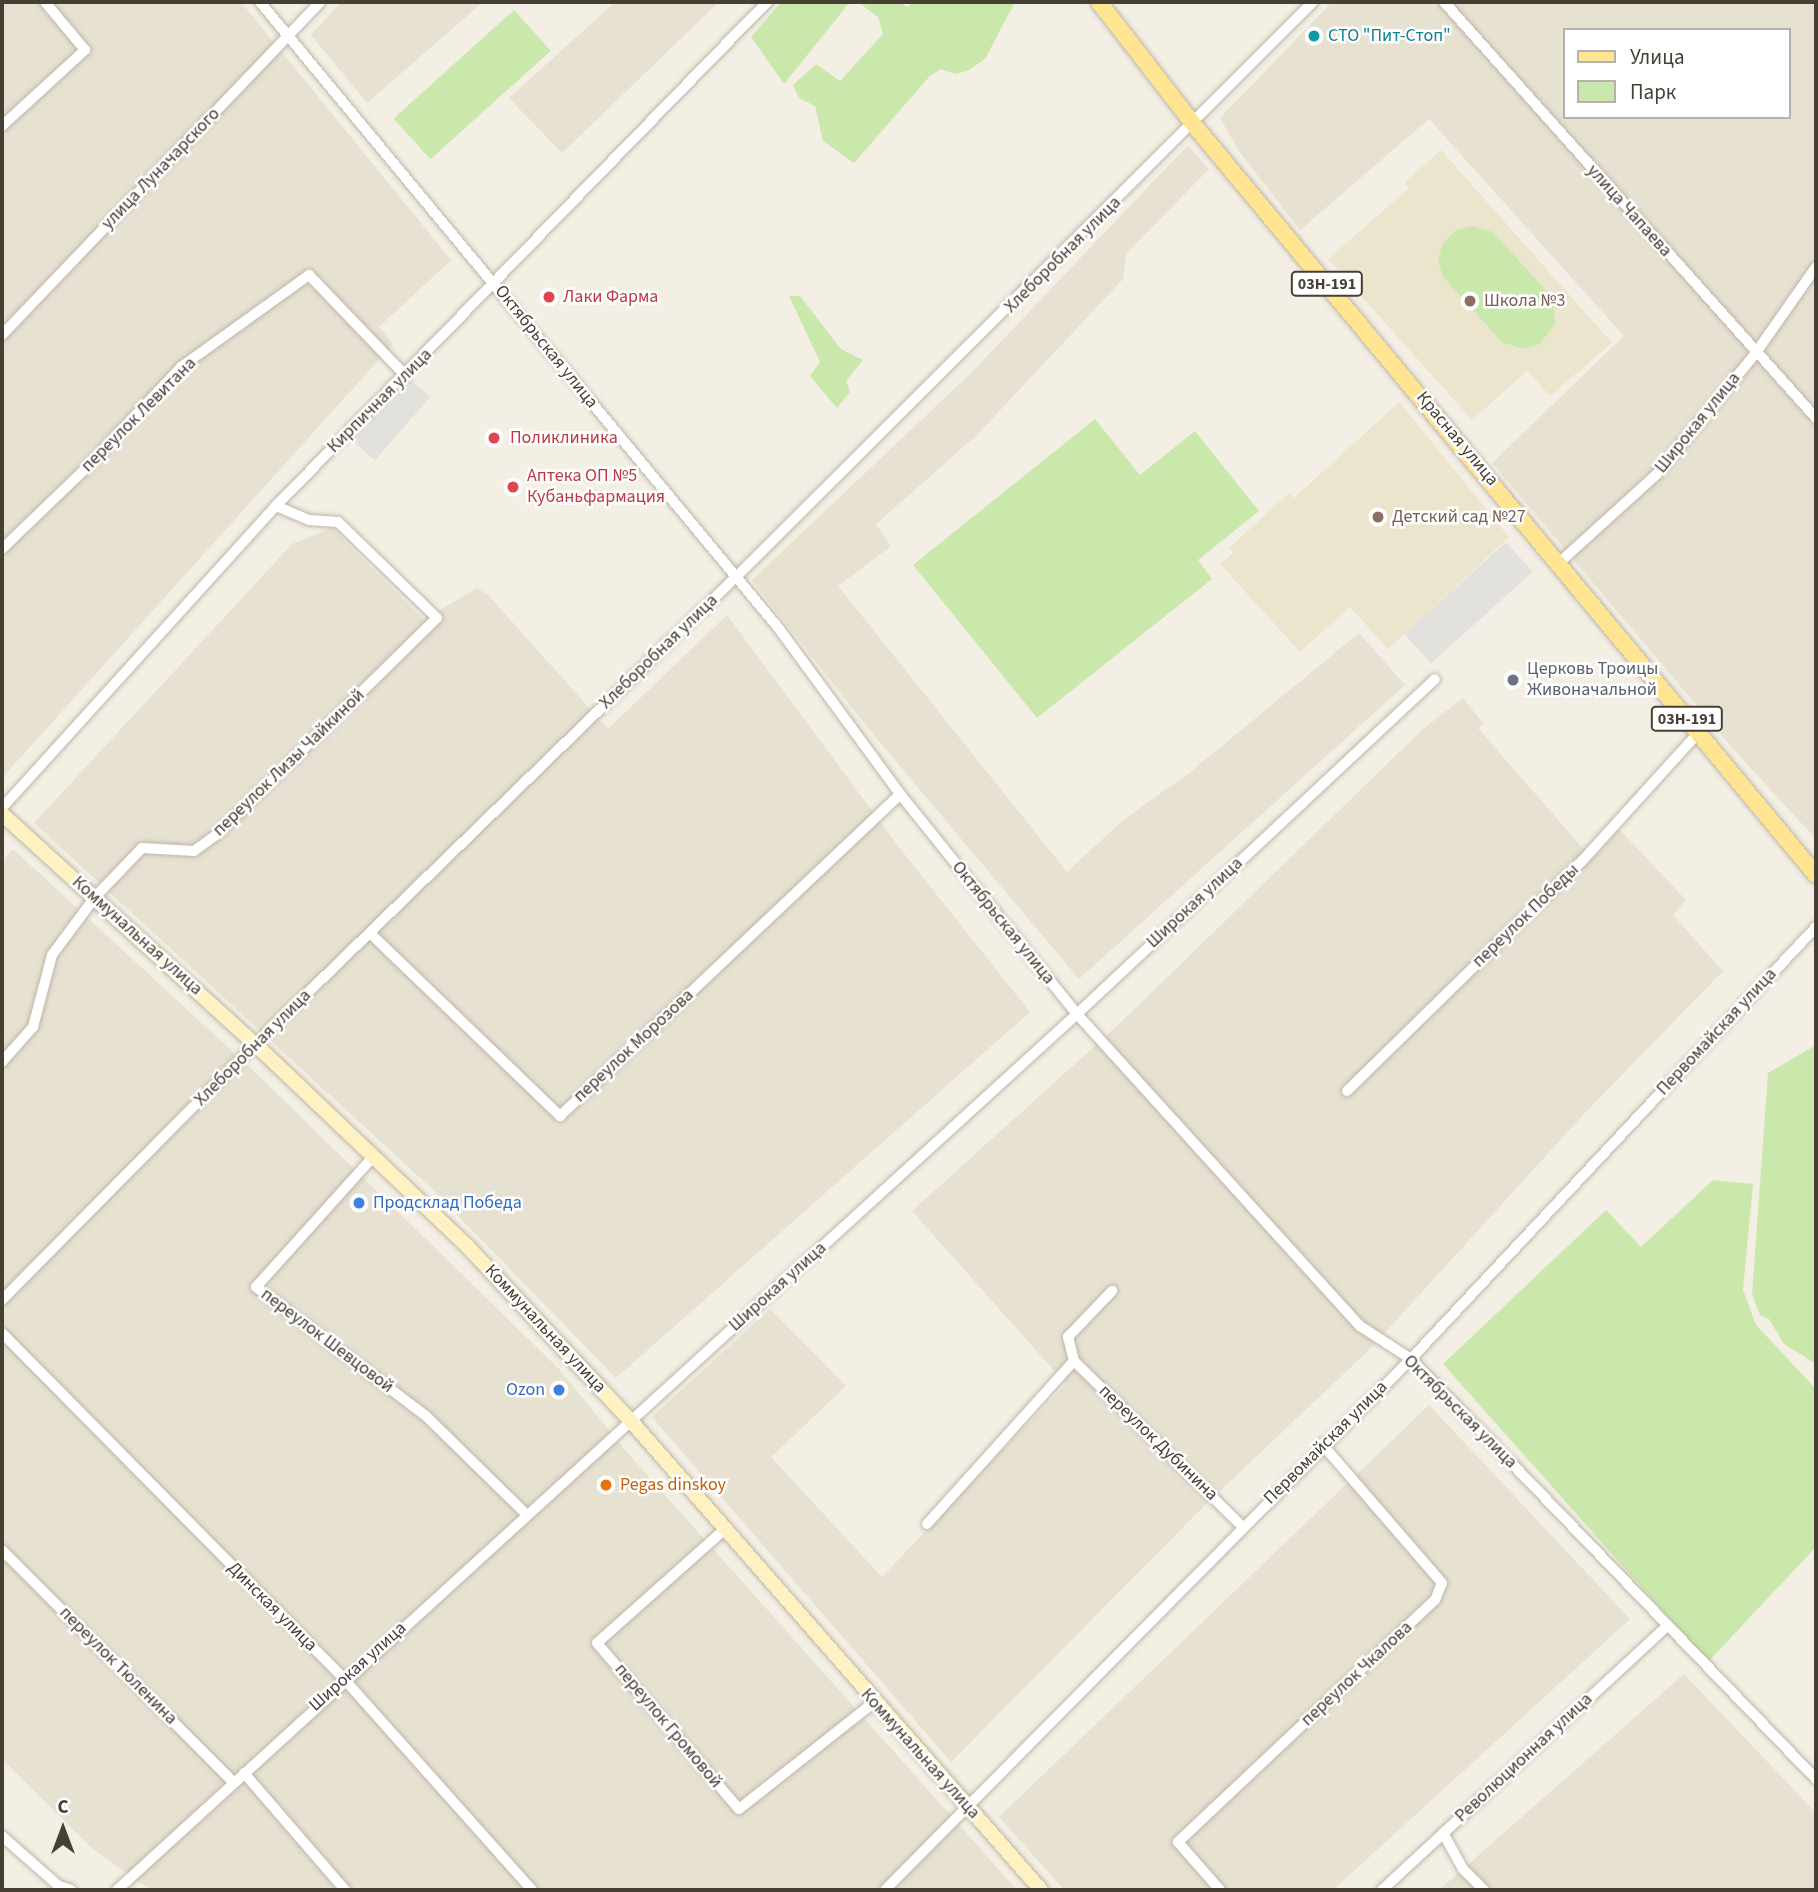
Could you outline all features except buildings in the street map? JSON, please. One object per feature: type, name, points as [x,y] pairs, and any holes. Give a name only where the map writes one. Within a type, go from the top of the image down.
[{"type":"main road","name":"Красная улица","points":[[1098,2],[1194,125],[1560,562],[1816,875]]},
{"type":"street","points":[[2,126],[85,50],[45,2]]},
{"type":"street","name":"Октябрьская улица","points":[[260,2],[495,284],[734,579],[780,630],[900,794],[1077,1014],[1360,1326],[1411,1359],[1666,1627],[1708,1662],[1816,1779]]},
{"type":"street","name":"улица Луначарского","points":[[2,335],[320,2]]},
{"type":"street","name":"Кирпичная улица","points":[[2,808],[276,506],[406,376],[767,2]]},
{"type":"street","name":"Хлеборобная улица","points":[[2,1300],[255,1044],[734,579],[1194,125],[1313,2]]},
{"type":"street","name":"улица Чапаева","points":[[1444,2],[1755,354],[1816,418]]},
{"type":"street","name":"Широкая улица","points":[[1560,562],[1656,475],[1755,354],[1816,267]]},
{"type":"street","name":"переулок Левитана","points":[[2,549],[85,469],[181,367],[310,275],[406,376]]},
{"type":"street","name":"переулок Лизы Чайкиной","points":[[95,898],[142,848],[194,851],[217,834],[437,618],[338,522],[309,520],[276,506]]},
{"type":"street","name":"Широкая улица","points":[[117,1890],[344,1679],[1077,1014],[1435,679]]},
{"type":"street","name":"переулок Победы","points":[[1347,1091],[1583,860],[1698,733]]},
{"type":"street","name":"переулок Морозова","points":[[370,933],[560,1116],[900,794]]},
{"type":"street","name":"Коммунальная улица","points":[[2,814],[255,1044],[468,1247],[631,1421],[873,1703],[1041,1890]]},
{"type":"street","points":[[2,1062],[33,1027],[52,955],[95,898]]},
{"type":"street","name":"Первомайская улица","points":[[886,1890],[1322,1444],[1411,1359],[1816,927]]},
{"type":"street","name":"переулок Шевцовой","points":[[373,1157],[256,1287],[426,1416],[526,1514]]},
{"type":"street","points":[[927,1524],[1074,1361],[1068,1337],[1112,1291]]},
{"type":"street","name":"Динская улица","points":[[2,1333],[344,1679],[532,1890]]},
{"type":"street","name":"переулок Дубинина","points":[[1074,1361],[1242,1526]]},
{"type":"street","name":"переулок Чкалова","points":[[1220,1890],[1178,1842],[1435,1600],[1442,1583],[1322,1444]]},
{"type":"street","name":"переулок Громовой","points":[[725,1529],[597,1643],[739,1809],[873,1703]]},
{"type":"street","name":"переулок Тюленина","points":[[2,1550],[233,1782]]},
{"type":"street","name":"Революционная улица","points":[[1382,1890],[1666,1627]]},
{"type":"street","points":[[243,1773],[345,1890]]},
{"type":"street","points":[[1443,1832],[1463,1869],[1484,1890]]},
{"type":"street","points":[[2,1836],[59,1886],[71,1890]]},
{"type":"shaded area","points":[[2,2],[241,2],[451,260],[379,327],[393,344],[2,778]]},
{"type":"shaded area","points":[[341,2],[483,2],[367,103],[311,35]]},
{"type":"shaded area","points":[[615,2],[719,2],[562,153],[509,98]]},
{"type":"shaded area","points":[[1332,2],[1816,2],[1816,839],[1735,751],[1492,463],[1624,336],[1429,119],[1300,230],[1241,154],[1220,118]]},
{"type":"shaded area","points":[[1188,145],[1209,169],[1126,254],[1123,279],[977,435],[876,524],[891,546],[838,586],[1067,872],[1122,821],[1189,773],[1359,633],[1405,685],[1079,979],[868,728],[752,580],[971,373]]},
{"type":"shaded area","name":"Школа №3","points":[[1441,150],[1612,343],[1550,396],[1527,371],[1472,420],[1328,259],[1409,188],[1405,182]]},
{"type":"shaded area","points":[[406,376],[430,397],[375,460],[351,439]]},
{"type":"shaded area","name":"Детский сад №27","points":[[1399,402],[1509,537],[1388,649],[1350,607],[1300,652],[1220,564],[1233,553],[1229,548],[1289,493],[1294,498]]},
{"type":"shaded area","points":[[332,528],[424,620],[477,588],[489,596],[608,729],[727,615],[898,846],[1030,1012],[616,1378],[431,1188],[34,823],[292,544]]},
{"type":"shaded area","points":[[1506,542],[1533,572],[1431,663],[1404,634]]},
{"type":"shaded area","points":[[1463,698],[1483,723],[1478,728],[1592,859],[1619,829],[1686,900],[1673,915],[1723,971],[1583,1115],[1371,1348],[1202,1508],[951,1762],[652,1417],[770,1309],[846,1386],[771,1457],[882,1577],[1066,1384],[912,1211],[1117,1026],[1422,730]]},
{"type":"shaded area","points":[[13,849],[259,1076],[559,1369],[625,1450],[1017,1890],[151,1890],[93,1849],[2,1759],[2,861]]},
{"type":"shaded area","points":[[1429,1405],[1630,1619],[1333,1890],[1064,1890],[999,1817]]},
{"type":"shaded area","points":[[1684,1674],[1816,1813],[1816,1890],[1439,1890]]},
{"type":"green space","points":[[781,2],[850,2],[784,84],[751,37]]},
{"type":"green space","points":[[865,2],[900,2],[907,7],[914,2],[1015,2],[985,59],[967,71],[955,74],[941,69],[929,77],[854,163],[823,141],[815,106],[799,98],[793,85],[816,64],[840,81],[883,34],[878,17],[862,5]]},
{"type":"green space","points":[[514,10],[551,51],[430,159],[394,118]]},
{"type":"green space","points":[[1472,226],[1493,232],[1552,297],[1555,324],[1540,344],[1523,349],[1502,342],[1443,277],[1438,261],[1442,245],[1456,230]]},
{"type":"green space","points":[[789,296],[800,296],[841,349],[863,360],[846,381],[850,392],[837,408],[810,376],[820,362]]},
{"type":"green space","points":[[1095,419],[1140,475],[1195,431],[1259,511],[1198,560],[1212,579],[1037,718],[913,565]]},
{"type":"green space","points":[[1816,1045],[1816,1364],[1784,1344],[1769,1319],[1760,1315],[1752,1294],[1768,1073]]},
{"type":"green space","points":[[1713,1180],[1753,1184],[1743,1290],[1756,1325],[1816,1389],[1816,1547],[1708,1662],[1443,1364],[1606,1210],[1641,1247]]},
{"type":"place","name":"СТО \"Пит-Стоп\"","points":[[1314,36]]},
{"type":"place","name":"Лаки Фарма","points":[[549,297]]},
{"type":"place","name":"Школа №3","points":[[1470,301]]},
{"type":"place","name":"Поликлиника","points":[[494,438]]},
{"type":"place","name":"Аптека ОП №5 Кубаньфармация","points":[[513,487]]},
{"type":"place","name":"Детский сад №27","points":[[1378,517]]},
{"type":"place","name":"Церковь Троицы Живоначальной","points":[[1513,680]]},
{"type":"place","name":"Продсклад Победа","points":[[359,1203]]},
{"type":"place","name":"Ozon","points":[[559,1390]]},
{"type":"place","name":"Pegas dinskoy","points":[[606,1485]]}]
